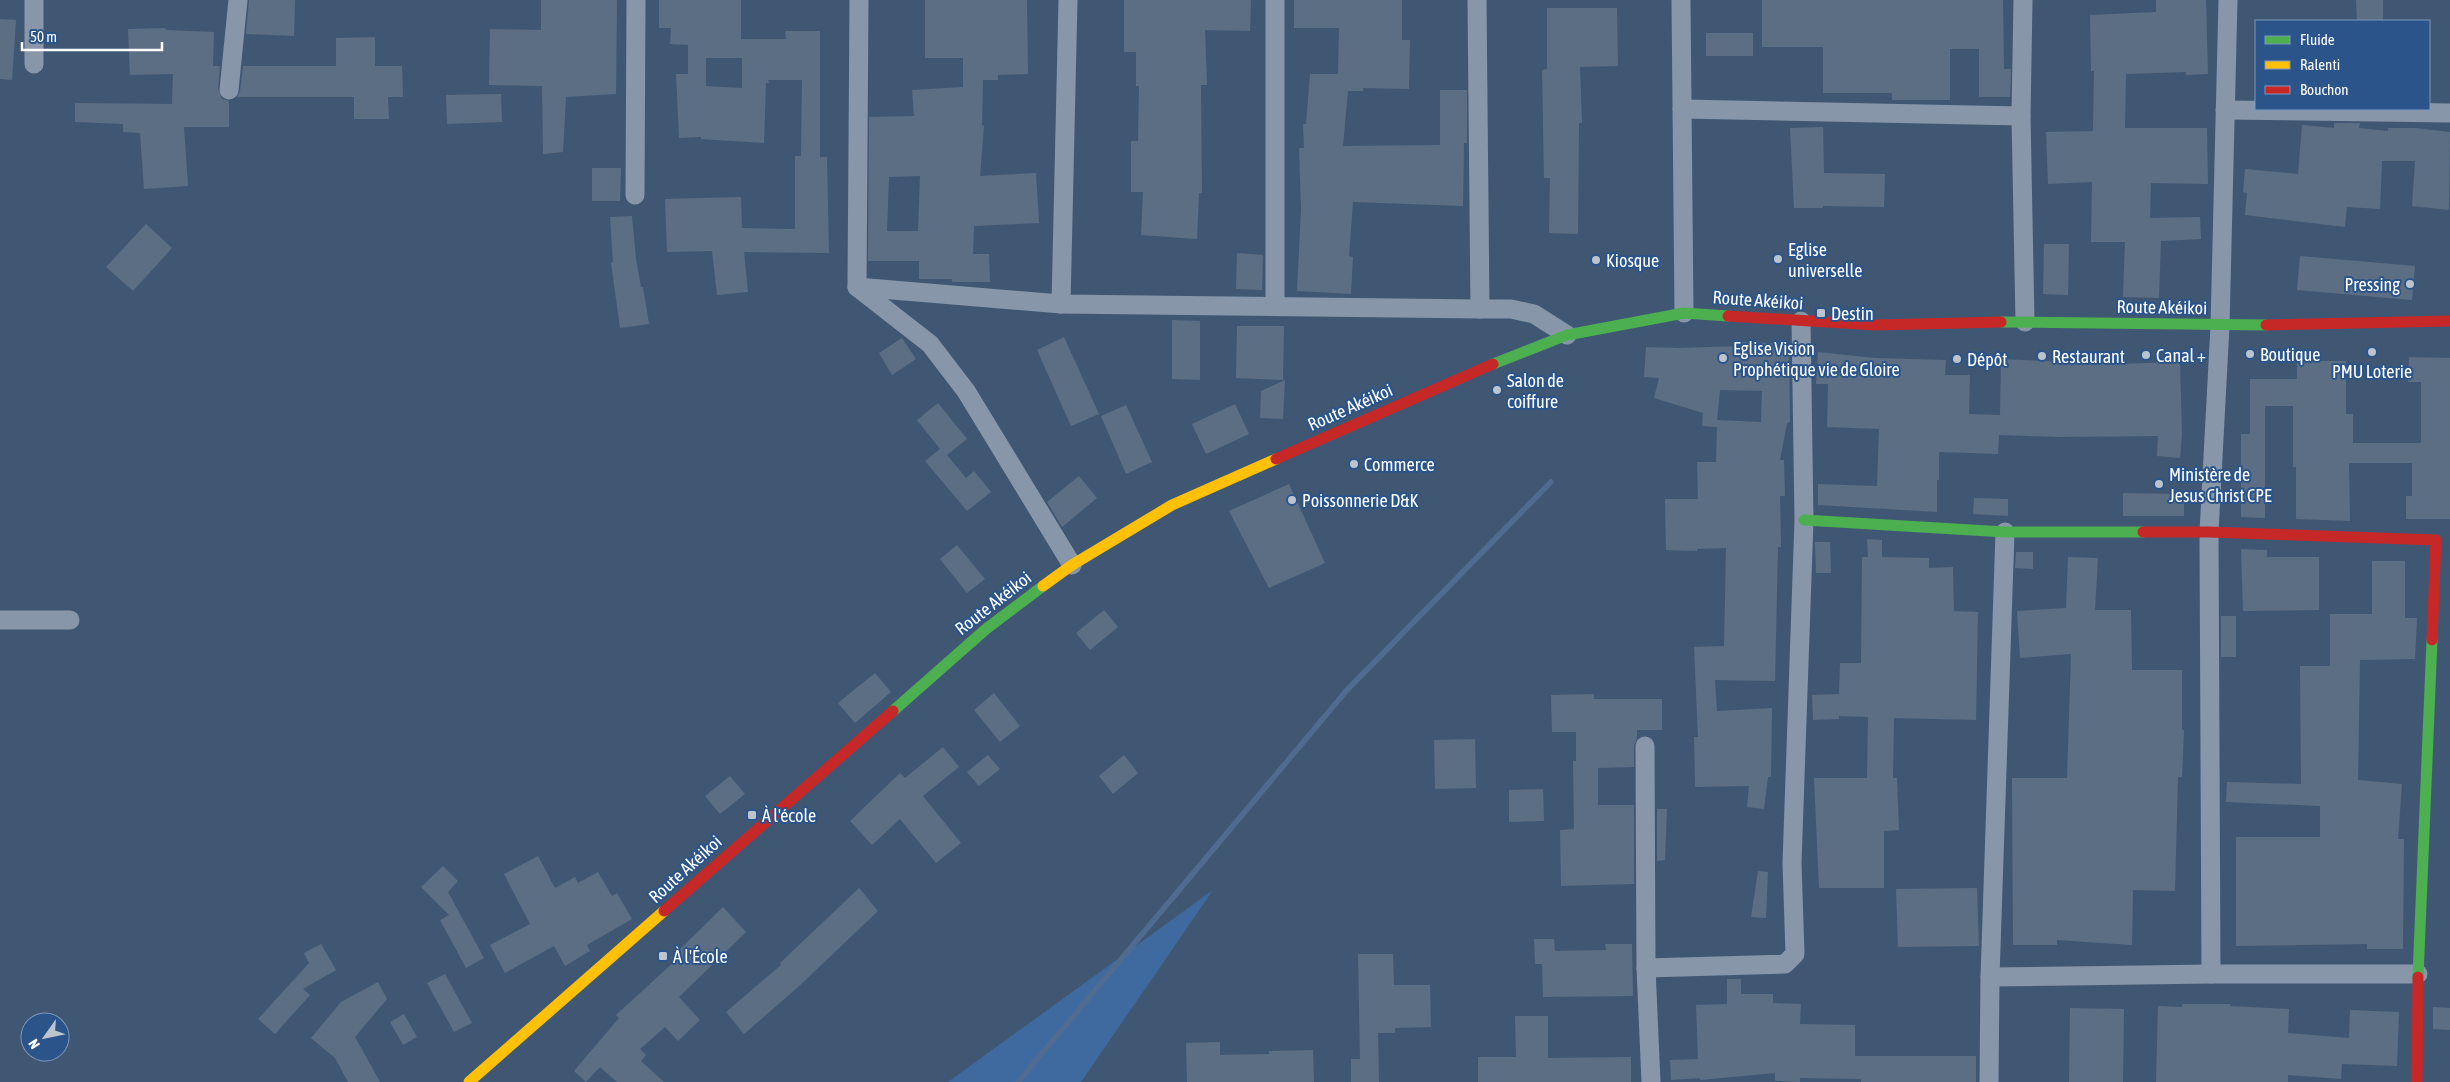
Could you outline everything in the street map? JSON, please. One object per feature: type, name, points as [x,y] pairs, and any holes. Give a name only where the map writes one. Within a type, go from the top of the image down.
[{"type":"street","points":[[34,0],[34,64]]},
{"type":"street","points":[[229,90],[238,0]]},
{"type":"street","points":[[634,195],[636,0]]},
{"type":"street","points":[[857,287],[859,0]]},
{"type":"street","points":[[1061,304],[1068,0]]},
{"type":"street","points":[[1275,0],[1275,306]]},
{"type":"street","points":[[1477,0],[1480,309]]},
{"type":"street","points":[[1681,0],[1684,313]]},
{"type":"street","points":[[2023,0],[2021,116],[2025,322]]},
{"type":"street","points":[[2212,974],[2209,532],[2220,326],[2228,0]]},
{"type":"street","points":[[1682,109],[2021,116]]},
{"type":"street","points":[[2225,110],[2450,113]]},
{"type":"street","points":[[857,287],[1061,304],[1512,309],[1534,314],[1567,335]]},
{"type":"street","points":[[857,287],[930,344],[944,362],[966,391],[1072,565]]},
{"type":"street","name":"Route Akéikoi","points":[[481,1078],[986,629],[1072,565],[1172,505],[1476,371],[1567,335],[1684,313],[1875,325],[2025,322],[2220,326],[2424,320],[2450,322]]},
{"type":"street","points":[[1646,968],[1785,964],[1795,954],[1792,863],[1804,520],[1801,321]]},
{"type":"street","points":[[1804,520],[2005,532],[2209,532],[2443,540],[2418,974],[2416,1082]]},
{"type":"street","points":[[1989,1082],[1990,977],[2005,532]]},
{"type":"street","points":[[0,620],[70,620]]},
{"type":"street","points":[[1645,746],[1646,968],[1651,1082]]},
{"type":"street","points":[[1990,977],[2418,974]]},
{"type":"shaded area","points":[[1213,890],[1081,1082],[948,1082]]},
{"type":"building","points":[[249,0],[295,0],[294,36],[246,34]]},
{"type":"building","points":[[541,0],[617,0],[616,94],[566,97],[563,152],[543,154],[542,86],[489,85],[490,29],[541,30]]},
{"type":"building","points":[[659,0],[741,0],[741,39],[786,39],[785,31],[820,31],[820,157],[827,157],[829,253],[744,252],[748,292],[717,295],[712,251],[667,252],[665,199],[741,197],[742,228],[795,229],[795,156],[801,156],[802,80],[768,80],[769,83],[766,83],[764,143],[701,139],[701,137],[679,138],[676,74],[688,74],[688,45],[670,44],[671,28],[659,28]],"holes":[[[706,58],[742,58],[742,88],[706,86]]]},
{"type":"building","points":[[925,0],[1027,0],[1028,74],[998,75],[998,80],[983,80],[982,125],[984,126],[980,176],[1036,173],[1039,223],[974,226],[973,254],[989,254],[990,282],[952,282],[952,279],[919,279],[919,261],[868,261],[869,117],[914,116],[912,90],[963,87],[963,58],[925,58]],"holes":[[[920,176],[918,231],[887,231],[889,177]]]},
{"type":"building","points":[[1124,0],[1251,0],[1250,31],[1205,30],[1207,85],[1201,85],[1202,193],[1199,193],[1197,239],[1141,235],[1143,192],[1131,192],[1131,141],[1138,141],[1139,86],[1136,86],[1136,52],[1124,52]]},
{"type":"building","points":[[1294,0],[1402,0],[1402,40],[1410,40],[1409,89],[1363,88],[1363,91],[1348,91],[1343,146],[1440,145],[1440,90],[1467,90],[1467,143],[1464,143],[1463,206],[1353,202],[1349,256],[1353,257],[1351,294],[1297,291],[1301,209],[1299,148],[1304,148],[1303,124],[1306,124],[1310,74],[1338,74],[1339,28],[1294,28]]},
{"type":"building","points":[[1762,0],[2003,0],[2004,69],[2011,69],[2010,97],[1979,97],[1979,49],[1950,49],[1950,100],[1892,100],[1892,93],[1823,93],[1823,47],[1762,47]]},
{"type":"building","points":[[2156,0],[2206,0],[2208,74],[2186,75],[2186,72],[2126,74],[2125,128],[2207,128],[2208,184],[2151,183],[2150,218],[2200,217],[2201,239],[2161,241],[2159,298],[2123,297],[2125,242],[2091,242],[2092,182],[2048,184],[2046,132],[2093,131],[2094,71],[2091,71],[2090,15],[2156,12]]},
{"type":"building","points":[[2356,0],[2383,0],[2383,20],[2357,20]]},
{"type":"building","points":[[1547,8],[1617,8],[1618,66],[1580,67],[1582,123],[1579,123],[1578,234],[1549,233],[1550,178],[1544,178],[1542,70],[1547,69]]},
{"type":"building","points":[[0,19],[16,20],[12,80],[0,79]]},
{"type":"building","points":[[165,28],[166,30],[214,32],[213,66],[220,66],[218,89],[222,99],[229,101],[229,127],[184,127],[188,186],[144,189],[140,133],[123,132],[123,124],[75,122],[75,103],[172,104],[173,74],[130,75],[128,29]]},
{"type":"building","points":[[1706,33],[1753,33],[1753,56],[1706,56]]},
{"type":"building","points":[[375,37],[375,66],[402,66],[403,97],[388,97],[389,119],[354,119],[354,97],[237,97],[240,91],[243,66],[336,66],[336,38]]},
{"type":"building","points":[[501,94],[502,122],[447,124],[446,95]]},
{"type":"building","points":[[2334,123],[2360,123],[2359,128],[2388,131],[2388,128],[2415,128],[2450,132],[2449,210],[2412,206],[2415,161],[2382,161],[2380,209],[2347,207],[2345,227],[2245,215],[2247,193],[2243,192],[2245,169],[2298,174],[2302,125],[2334,128]]},
{"type":"building","points":[[1823,127],[1824,173],[1885,174],[1884,207],[1823,206],[1823,208],[1794,208],[1790,128]]},
{"type":"building","points":[[592,168],[621,168],[620,201],[592,201]]},
{"type":"building","points":[[632,216],[636,259],[649,324],[620,328],[611,263],[613,262],[610,217]]},
{"type":"building","points":[[146,224],[172,248],[133,291],[106,267]]},
{"type":"building","points":[[2044,244],[2069,244],[2068,295],[2043,294]]},
{"type":"building","points":[[1237,253],[1263,255],[1262,290],[1236,289]]},
{"type":"building","points":[[2300,256],[2415,266],[2412,300],[2297,290]]},
{"type":"building","points":[[1172,320],[1200,321],[1200,380],[1172,379]]},
{"type":"building","points":[[1237,326],[1284,326],[1283,380],[1236,378]]},
{"type":"building","points":[[1064,337],[1099,414],[1071,426],[1037,350]]},
{"type":"building","points":[[902,338],[916,359],[892,375],[879,353]]},
{"type":"building","points":[[1742,342],[1789,344],[1790,422],[1787,423],[1780,460],[1784,460],[1785,496],[1780,496],[1781,547],[1778,547],[1775,681],[1715,680],[1717,711],[1772,708],[1771,777],[1768,777],[1764,809],[1747,807],[1749,786],[1695,787],[1694,737],[1698,737],[1694,647],[1724,646],[1726,548],[1697,549],[1697,551],[1666,550],[1665,499],[1698,499],[1697,462],[1716,462],[1717,427],[1702,426],[1703,413],[1654,398],[1659,378],[1644,377],[1646,347],[1742,346]],"holes":[[[1720,390],[1762,391],[1761,422],[1717,420]]]},
{"type":"building","points":[[1818,352],[1875,358],[1946,360],[1945,375],[1970,375],[1969,414],[2000,415],[2001,359],[2114,362],[2114,364],[2180,362],[2182,435],[2180,458],[2157,456],[2158,436],[2058,437],[1999,435],[1998,454],[1939,452],[1937,512],[1818,505],[1818,484],[1877,486],[1879,429],[1827,427],[1828,384],[1816,384]]},
{"type":"building","points":[[2409,357],[2450,358],[2450,519],[2406,519],[2406,496],[2412,496],[2412,463],[2349,463],[2350,521],[2296,519],[2296,467],[2293,467],[2293,406],[2265,406],[2265,518],[2241,517],[2241,434],[2250,434],[2250,379],[2297,379],[2297,361],[2346,361],[2346,414],[2353,414],[2353,443],[2421,443],[2421,382],[2408,382]]},
{"type":"building","points":[[1285,380],[1283,419],[1260,418],[1261,391]]},
{"type":"building","points":[[938,403],[967,439],[947,455],[966,478],[974,471],[991,492],[967,511],[925,461],[940,449],[917,420]]},
{"type":"building","points":[[1235,404],[1249,434],[1206,454],[1192,424]]},
{"type":"building","points":[[1126,405],[1152,462],[1126,474],[1101,416]]},
{"type":"building","points":[[1079,476],[1097,498],[1062,527],[1047,502]]},
{"type":"building","points":[[1289,484],[1325,563],[1269,588],[1229,511]]},
{"type":"building","points":[[2123,493],[2184,494],[2184,516],[2123,516]]},
{"type":"building","points":[[1974,498],[2008,499],[2008,516],[1973,514]]},
{"type":"building","points":[[1867,539],[1882,540],[1882,557],[1929,558],[1929,568],[1953,567],[1954,611],[1978,612],[1976,720],[1894,718],[1893,778],[1897,778],[1899,830],[1884,831],[1884,888],[1819,888],[1814,778],[1867,778],[1868,717],[1839,716],[1839,719],[1813,720],[1812,695],[1839,694],[1840,663],[1861,663],[1862,557],[1868,557]]},
{"type":"building","points":[[1815,542],[1830,542],[1831,573],[1816,573]]},
{"type":"building","points":[[957,545],[985,579],[967,593],[940,559]]},
{"type":"building","points":[[2241,549],[2267,550],[2267,557],[2319,557],[2319,610],[2243,611]]},
{"type":"building","points":[[2016,552],[2033,552],[2033,569],[2015,568]]},
{"type":"building","points":[[2068,557],[2098,558],[2095,610],[2131,610],[2132,670],[2182,670],[2182,730],[2184,730],[2182,777],[2178,777],[2175,891],[2133,890],[2132,945],[2057,940],[2057,945],[2013,945],[2012,778],[2067,778],[2071,654],[2020,658],[2017,611],[2066,608]]},
{"type":"building","points":[[2372,561],[2405,561],[2405,618],[2417,618],[2415,659],[2360,660],[2358,780],[2402,784],[2398,839],[2404,839],[2403,949],[2367,949],[2367,944],[2236,946],[2236,837],[2320,837],[2320,806],[2226,802],[2227,782],[2301,784],[2300,666],[2330,666],[2330,614],[2372,614]]},
{"type":"building","points":[[1104,610],[1118,627],[1090,650],[1076,633]]},
{"type":"building","points":[[2221,616],[2236,616],[2236,657],[2221,657]]},
{"type":"building","points":[[875,673],[891,692],[855,723],[838,703]]},
{"type":"building","points":[[994,693],[1020,726],[1000,742],[974,710]]},
{"type":"building","points":[[1594,694],[1594,699],[1662,699],[1662,730],[1637,730],[1634,746],[1634,767],[1598,768],[1598,805],[1634,805],[1634,884],[1561,886],[1560,830],[1574,829],[1573,761],[1576,761],[1576,732],[1552,732],[1551,695]]},
{"type":"building","points":[[1475,739],[1476,788],[1435,789],[1434,740]]},
{"type":"building","points":[[943,747],[959,767],[923,796],[961,843],[936,863],[900,819],[872,845],[850,821],[900,773],[905,778]]},
{"type":"building","points":[[988,755],[1000,769],[979,786],[967,772]]},
{"type":"building","points":[[1124,755],[1138,773],[1113,794],[1099,776]]},
{"type":"building","points":[[730,776],[745,794],[720,814],[705,796]]},
{"type":"building","points":[[1543,789],[1544,821],[1509,822],[1509,790]]},
{"type":"building","points":[[1657,809],[1667,809],[1665,860],[1657,861]]},
{"type":"building","points":[[538,856],[555,888],[575,877],[578,883],[598,872],[612,896],[617,893],[632,919],[587,945],[590,951],[565,966],[554,946],[505,973],[490,945],[530,924],[504,874]]},
{"type":"building","points":[[443,866],[458,881],[448,892],[484,958],[466,968],[440,920],[449,915],[421,887]]},
{"type":"building","points":[[1758,871],[1768,872],[1766,918],[1751,917]]},
{"type":"building","points":[[859,888],[878,911],[797,988],[744,1034],[726,1012],[781,965],[780,963]]},
{"type":"building","points":[[1977,888],[1979,946],[1898,947],[1896,889]]},
{"type":"building","points":[[723,907],[746,932],[679,997],[700,1020],[678,1041],[665,1027],[640,1049],[646,1055],[641,1061],[664,1082],[617,1082],[600,1067],[586,1082],[574,1071],[619,1018],[616,1015],[675,961],[671,958]]},
{"type":"building","points":[[1534,939],[1554,939],[1555,951],[1606,950],[1605,944],[1632,944],[1633,996],[1543,997],[1542,964],[1535,964]]},
{"type":"building","points":[[321,944],[336,970],[303,989],[310,995],[275,1034],[258,1019],[309,963],[304,953]]},
{"type":"building","points":[[1358,954],[1393,954],[1394,985],[1430,985],[1431,1027],[1395,1028],[1395,1033],[1378,1033],[1379,1082],[1351,1082],[1351,1059],[1360,1059]]},
{"type":"building","points":[[445,974],[472,1023],[454,1032],[427,983]]},
{"type":"building","points":[[1727,979],[1741,979],[1741,994],[1773,994],[1773,1003],[1801,1004],[1800,1024],[1855,1025],[1855,1056],[1976,1056],[1976,1082],[1861,1082],[1861,1079],[1800,1078],[1800,1082],[1775,1081],[1775,1073],[1700,1080],[1700,1078],[1671,1080],[1670,1060],[1698,1059],[1696,1005],[1727,1004]]},
{"type":"building","points":[[378,982],[387,999],[355,1037],[380,1082],[348,1082],[335,1058],[311,1038],[341,1002]]},
{"type":"building","points":[[2182,1004],[2230,1004],[2230,1006],[2289,1009],[2288,1033],[2349,1038],[2350,1010],[2399,1012],[2397,1066],[2342,1064],[2341,1079],[2288,1075],[2288,1082],[2156,1082],[2158,1006],[2182,1007]]},
{"type":"building","points":[[2433,1007],[2450,1008],[2450,1030],[2433,1029]]},
{"type":"building","points":[[2070,1008],[2124,1009],[2123,1082],[2069,1082]]},
{"type":"building","points":[[404,1014],[417,1037],[403,1045],[390,1022]]},
{"type":"building","points":[[1515,1016],[1548,1016],[1548,1058],[1631,1057],[1631,1082],[1478,1082],[1478,1057],[1516,1057]]},
{"type":"building","points":[[1220,1042],[1220,1055],[1269,1054],[1269,1051],[1313,1050],[1314,1082],[1187,1082],[1186,1043]]},
{"type":"waterway","points":[[1018,1082],[1347,690],[1551,482]]},
{"type":"traffic: fast","points":[[1493,364],[1567,335],[1684,313],[1728,316]]},
{"type":"traffic: fast","points":[[2001,322],[2266,325]]},
{"type":"traffic: fast","points":[[1804,520],[2005,532],[2143,532]]},
{"type":"traffic: fast","points":[[893,711],[986,629],[1043,586]]},
{"type":"traffic: fast","points":[[2418,977],[2432,640]]},
{"type":"traffic: slow","points":[[1043,586],[1072,565],[1172,505],[1276,459]]},
{"type":"traffic: slow","points":[[469,1082],[664,911]]},
{"type":"traffic: jam","points":[[1728,316],[1875,325],[2001,322]]},
{"type":"traffic: jam","points":[[2266,325],[2450,321]]},
{"type":"traffic: jam","points":[[1276,459],[1493,364]]},
{"type":"traffic: jam","points":[[2143,532],[2209,532],[2436,540],[2432,640]]},
{"type":"traffic: jam","points":[[664,911],[893,711]]},
{"type":"traffic: jam","points":[[2417,1082],[2418,977]]},
{"type":"place","name":"Eglise universelle","points":[[1778,259]]},
{"type":"place","name":"Kiosque","points":[[1596,260]]},
{"type":"place","name":"Pressing","points":[[2410,284]]},
{"type":"place","name":"Destin","points":[[1821,313]]},
{"type":"place","name":"PMU Loterie","points":[[2372,352]]},
{"type":"place","name":"Boutique","points":[[2250,354]]},
{"type":"place","name":"Canal +","points":[[2146,355]]},
{"type":"place","name":"Restaurant","points":[[2042,356]]},
{"type":"place","name":"Eglise Vision Prophétique vie de Gloire","points":[[1723,358]]},
{"type":"place","name":"Dépôt","points":[[1957,359]]},
{"type":"place","name":"Salon de coiffure","points":[[1497,390]]},
{"type":"place","name":"Commerce","points":[[1354,464]]},
{"type":"place","name":"Ministère de Jesus Christ CPE","points":[[2159,484]]},
{"type":"place","name":"Poissonnerie D&K","points":[[1292,500]]},
{"type":"place","name":"À l'école","points":[[752,815]]},
{"type":"place","name":"À l'École","points":[[663,956]]}]
